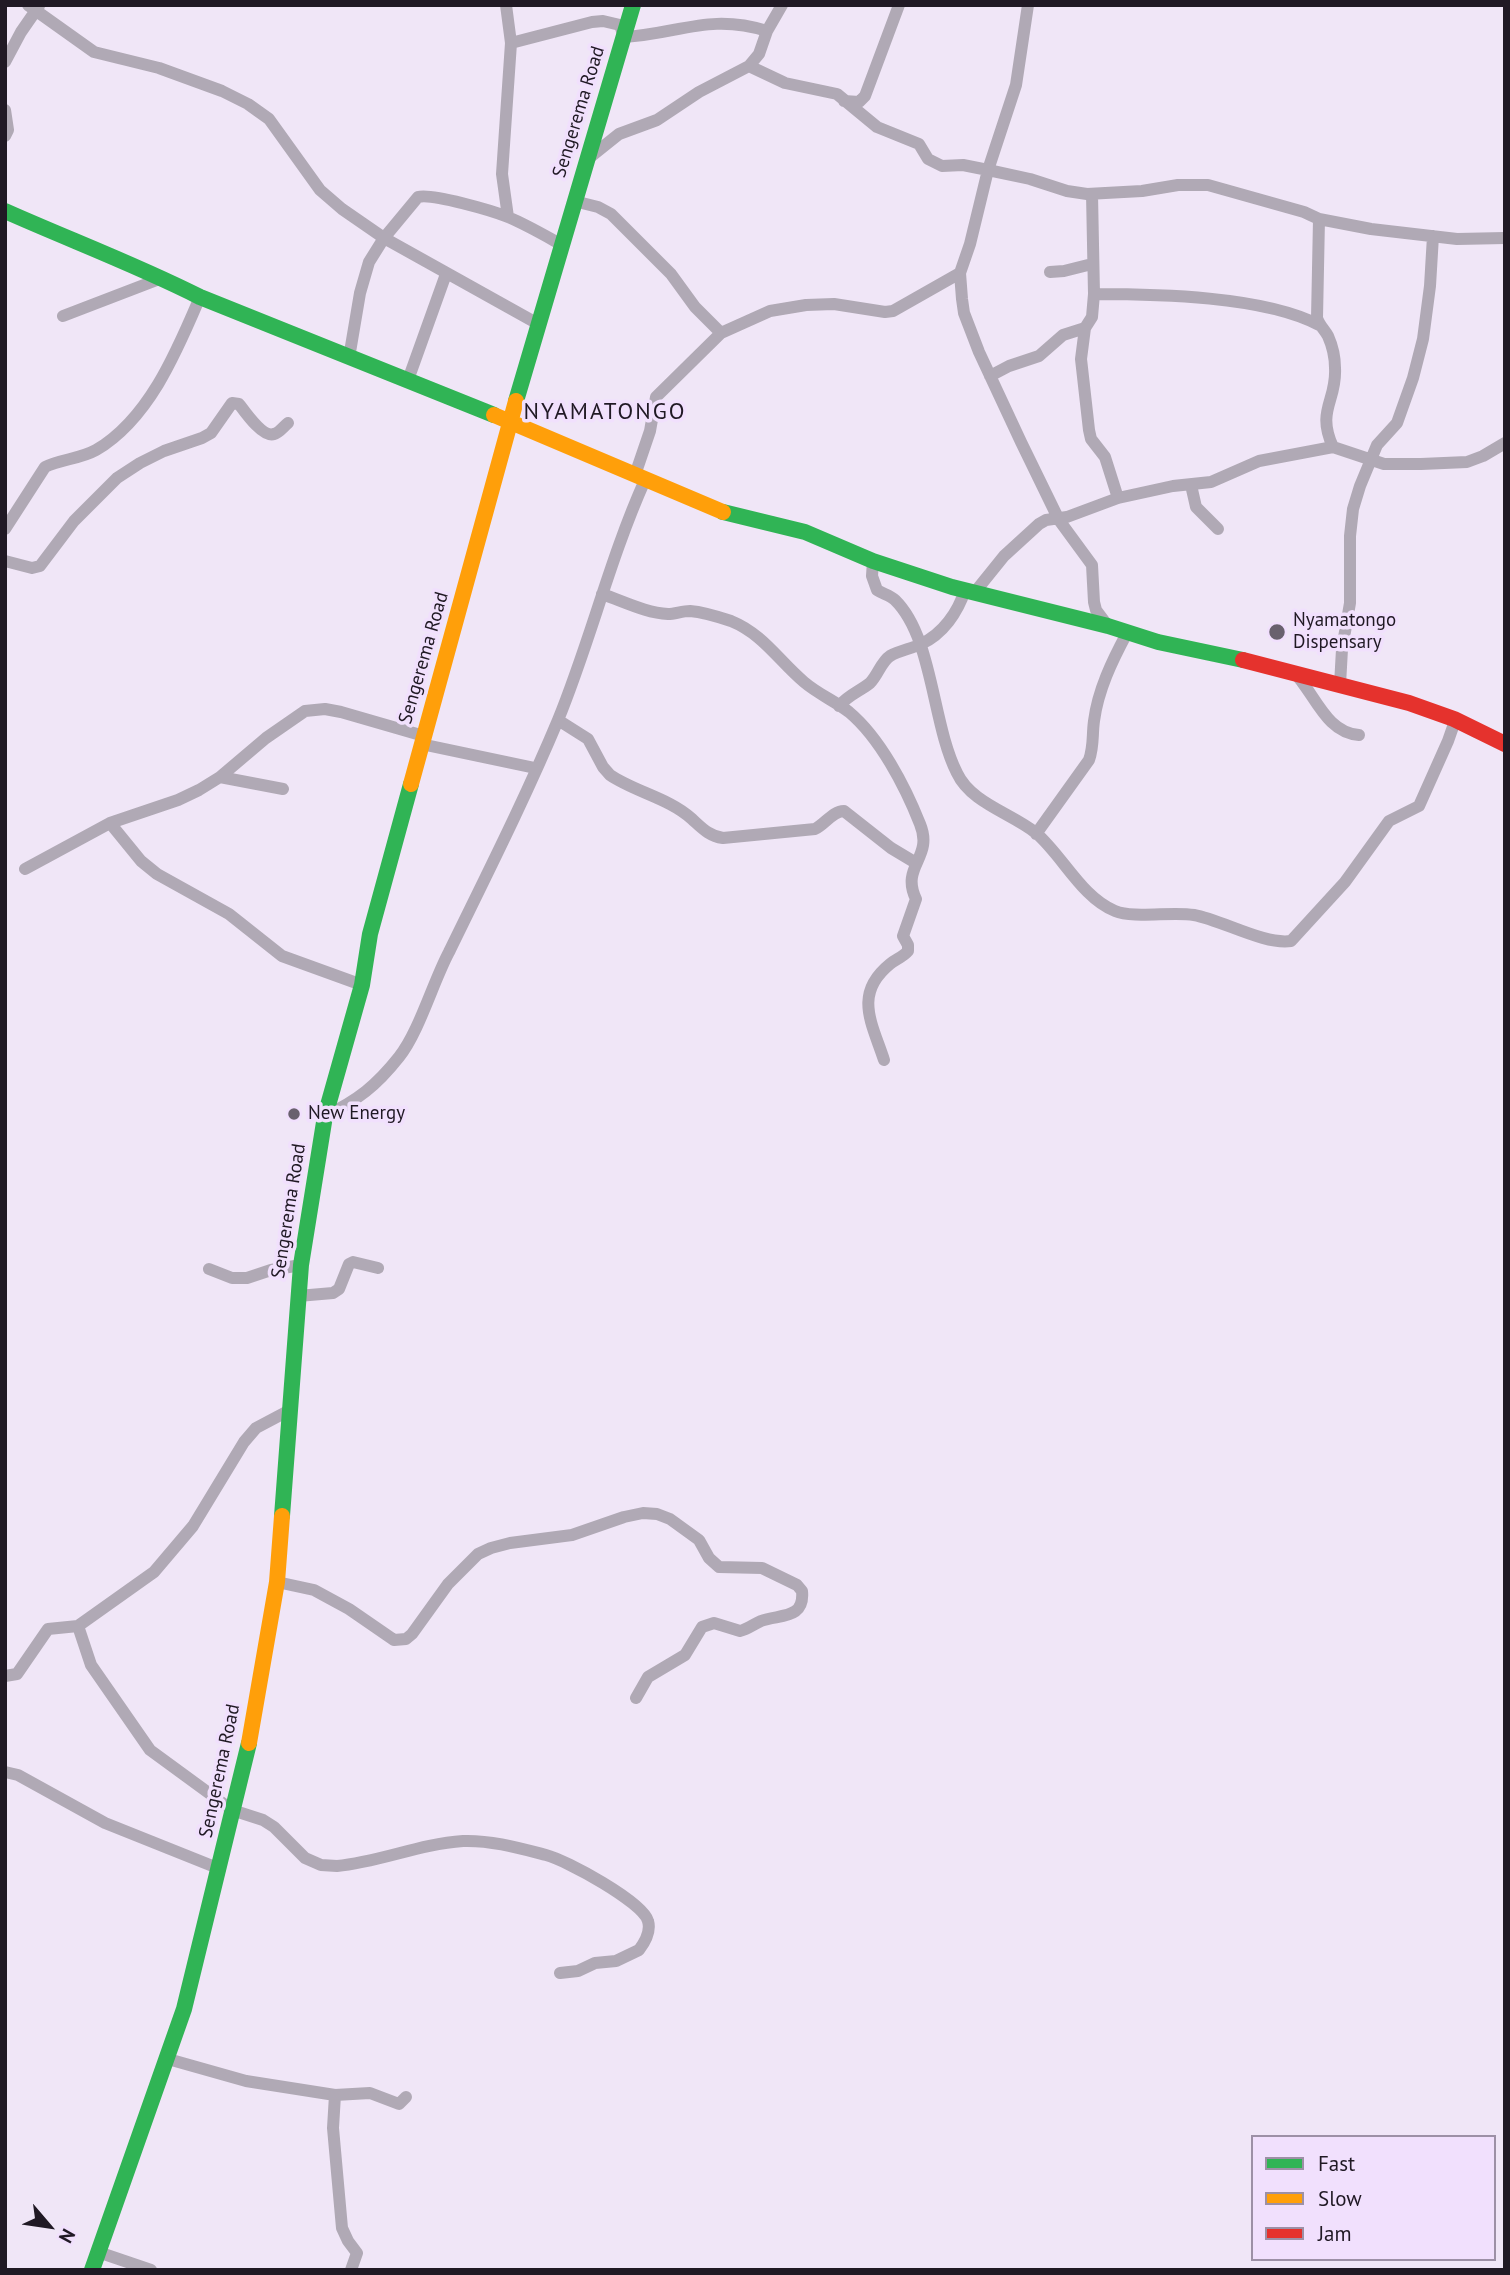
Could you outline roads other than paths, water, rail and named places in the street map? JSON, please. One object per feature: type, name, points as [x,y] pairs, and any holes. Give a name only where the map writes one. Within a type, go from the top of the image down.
[{"type":"main road","name":"Sengerema Road","points":[[92,2270],[184,2008],[248,1747],[277,1582],[301,1265],[325,1116],[362,985],[370,934],[510,422],[633,5]]},
{"type":"main road","points":[[5,211],[200,297],[408,380],[723,512],[805,532],[873,561],[1038,610],[1292,671],[1409,703],[1454,719],[1505,744]]},
{"type":"street","points":[[506,5],[511,43],[502,174],[508,217]]},
{"type":"street","points":[[589,158],[619,134],[657,120],[699,92],[749,66],[759,54],[767,31],[782,5]]},
{"type":"street","points":[[844,101],[859,102],[865,96],[899,5]]},
{"type":"street","points":[[1028,5],[1016,85],[988,170],[960,273],[964,313],[990,376],[1059,520],[1092,565],[1094,602],[1108,626]]},
{"type":"street","points":[[5,62],[34,7],[94,52],[159,68],[231,96],[269,119],[320,190],[384,239],[540,326]]},
{"type":"street","points":[[511,43],[603,21],[620,26],[624,37],[648,36],[690,25],[718,22],[748,25],[767,31]]},
{"type":"street","points":[[749,66],[785,83],[837,94],[877,127],[919,144],[928,159],[936,164],[963,165],[1030,179],[1067,191],[1091,194],[1142,191],[1178,185],[1208,185],[1304,212],[1319,219],[1371,229],[1477,240],[1505,238]]},
{"type":"street","points":[[5,110],[8,130],[5,136]]},
{"type":"street","points":[[1091,194],[1094,293],[1081,359],[1091,439],[1105,457],[1118,498]]},
{"type":"street","points":[[349,358],[364,276],[376,248],[413,201],[424,195],[508,217],[562,244]]},
{"type":"street","points":[[574,201],[598,207],[611,214],[671,274],[695,307],[721,333]]},
{"type":"street","points":[[1319,219],[1316,308],[1319,325],[1329,339],[1335,370],[1325,418],[1326,429],[1334,446]]},
{"type":"street","points":[[1340,685],[1341,656],[1350,603],[1352,518],[1357,494],[1378,443],[1400,418],[1413,379],[1423,338],[1433,236]]},
{"type":"street","points":[[1050,272],[1092,264]]},
{"type":"street","points":[[325,1116],[366,1093],[408,1044],[435,980],[558,720],[640,478],[656,397],[721,333],[770,311],[834,304],[893,311],[960,273]]},
{"type":"street","points":[[408,380],[446,274]]},
{"type":"street","points":[[64,316],[162,278]]},
{"type":"street","points":[[1094,293],[1218,300],[1290,313],[1319,325]]},
{"type":"street","points":[[5,529],[46,467],[84,456],[125,429],[165,372],[200,297]]},
{"type":"street","points":[[990,376],[1039,356],[1063,335],[1085,328]]},
{"type":"street","points":[[5,561],[32,568],[40,566],[74,521],[117,478],[164,451],[202,438],[218,425],[232,403],[239,404],[260,429],[268,434],[274,434],[288,423]]},
{"type":"street","points":[[839,706],[846,698],[872,681],[886,659],[921,645],[934,636],[955,615],[970,591],[1018,540],[1046,520],[1059,520],[1118,498],[1172,486],[1210,482],[1259,461],[1334,446],[1384,464],[1467,462],[1505,443]]},
{"type":"street","points":[[1191,485],[1196,507],[1219,529]]},
{"type":"street","points":[[873,561],[872,576],[877,590],[897,602],[914,626],[946,745],[963,785],[1036,834],[1086,888],[1115,911],[1195,915],[1244,932],[1289,942],[1345,882],[1389,821],[1419,806],[1448,741],[1454,719]]},
{"type":"street","points":[[602,594],[653,611],[669,614],[689,611],[738,625],[765,641],[805,683],[855,717],[883,750],[921,825],[924,847],[909,884],[916,899],[903,936],[908,951],[891,963],[877,978],[867,995],[869,1013],[884,1060]]},
{"type":"street","points":[[1036,834],[1090,760],[1094,722],[1104,681],[1127,633]]},
{"type":"street","points":[[1292,671],[1312,693],[1336,728],[1346,734],[1359,735]]},
{"type":"street","points":[[25,869],[110,823],[178,800],[220,777],[266,738],[304,712],[325,709],[341,712],[423,740],[535,768]]},
{"type":"street","points":[[558,720],[588,739],[610,775],[690,817],[704,831],[715,837],[815,830],[834,813],[844,811],[891,848],[916,863]]},
{"type":"street","points":[[220,777],[283,789]]},
{"type":"street","points":[[110,823],[141,861],[157,874],[229,914],[282,956],[362,985]]},
{"type":"street","points":[[298,1296],[333,1293],[338,1289],[349,1264],[353,1262],[377,1268]]},
{"type":"street","points":[[209,1269],[232,1278],[247,1278],[271,1270],[301,1265]]},
{"type":"street","points":[[5,1675],[17,1674],[48,1629],[78,1626],[154,1572],[193,1526],[244,1442],[256,1428],[290,1410]]},
{"type":"street","points":[[277,1582],[314,1590],[394,1640],[400,1640],[412,1634],[448,1584],[478,1554],[510,1543],[572,1535],[643,1513],[670,1519],[699,1540],[709,1558],[719,1567],[762,1568],[802,1591],[802,1600],[788,1616],[764,1620],[740,1631],[713,1623],[702,1627],[685,1655],[648,1677],[636,1698]]},
{"type":"street","points":[[78,1626],[91,1665],[143,1742],[162,1761],[232,1810],[264,1820],[274,1827],[305,1857],[321,1865],[353,1864],[445,1843],[493,1842],[551,1857],[616,1890],[643,1911],[648,1920],[648,1930],[639,1951],[616,1961],[595,1963],[578,1971],[560,1973]]},
{"type":"street","points":[[5,1772],[18,1776],[105,1823],[220,1869]]},
{"type":"street","points":[[168,2059],[246,2081],[335,2095],[370,2093],[400,2104],[406,2097]]},
{"type":"street","points":[[335,2095],[333,2128],[342,2228],[357,2253],[351,2270]]},
{"type":"street","points":[[98,2252],[151,2270]]},
{"type":"place","name":"Nyamatongo Dispensary","points":[[1277,632]]},
{"type":"place","name":"New Energy","points":[[294,1114]]},
{"type":"district","name":"NYAMATONGO","points":[[605,412]]}]
